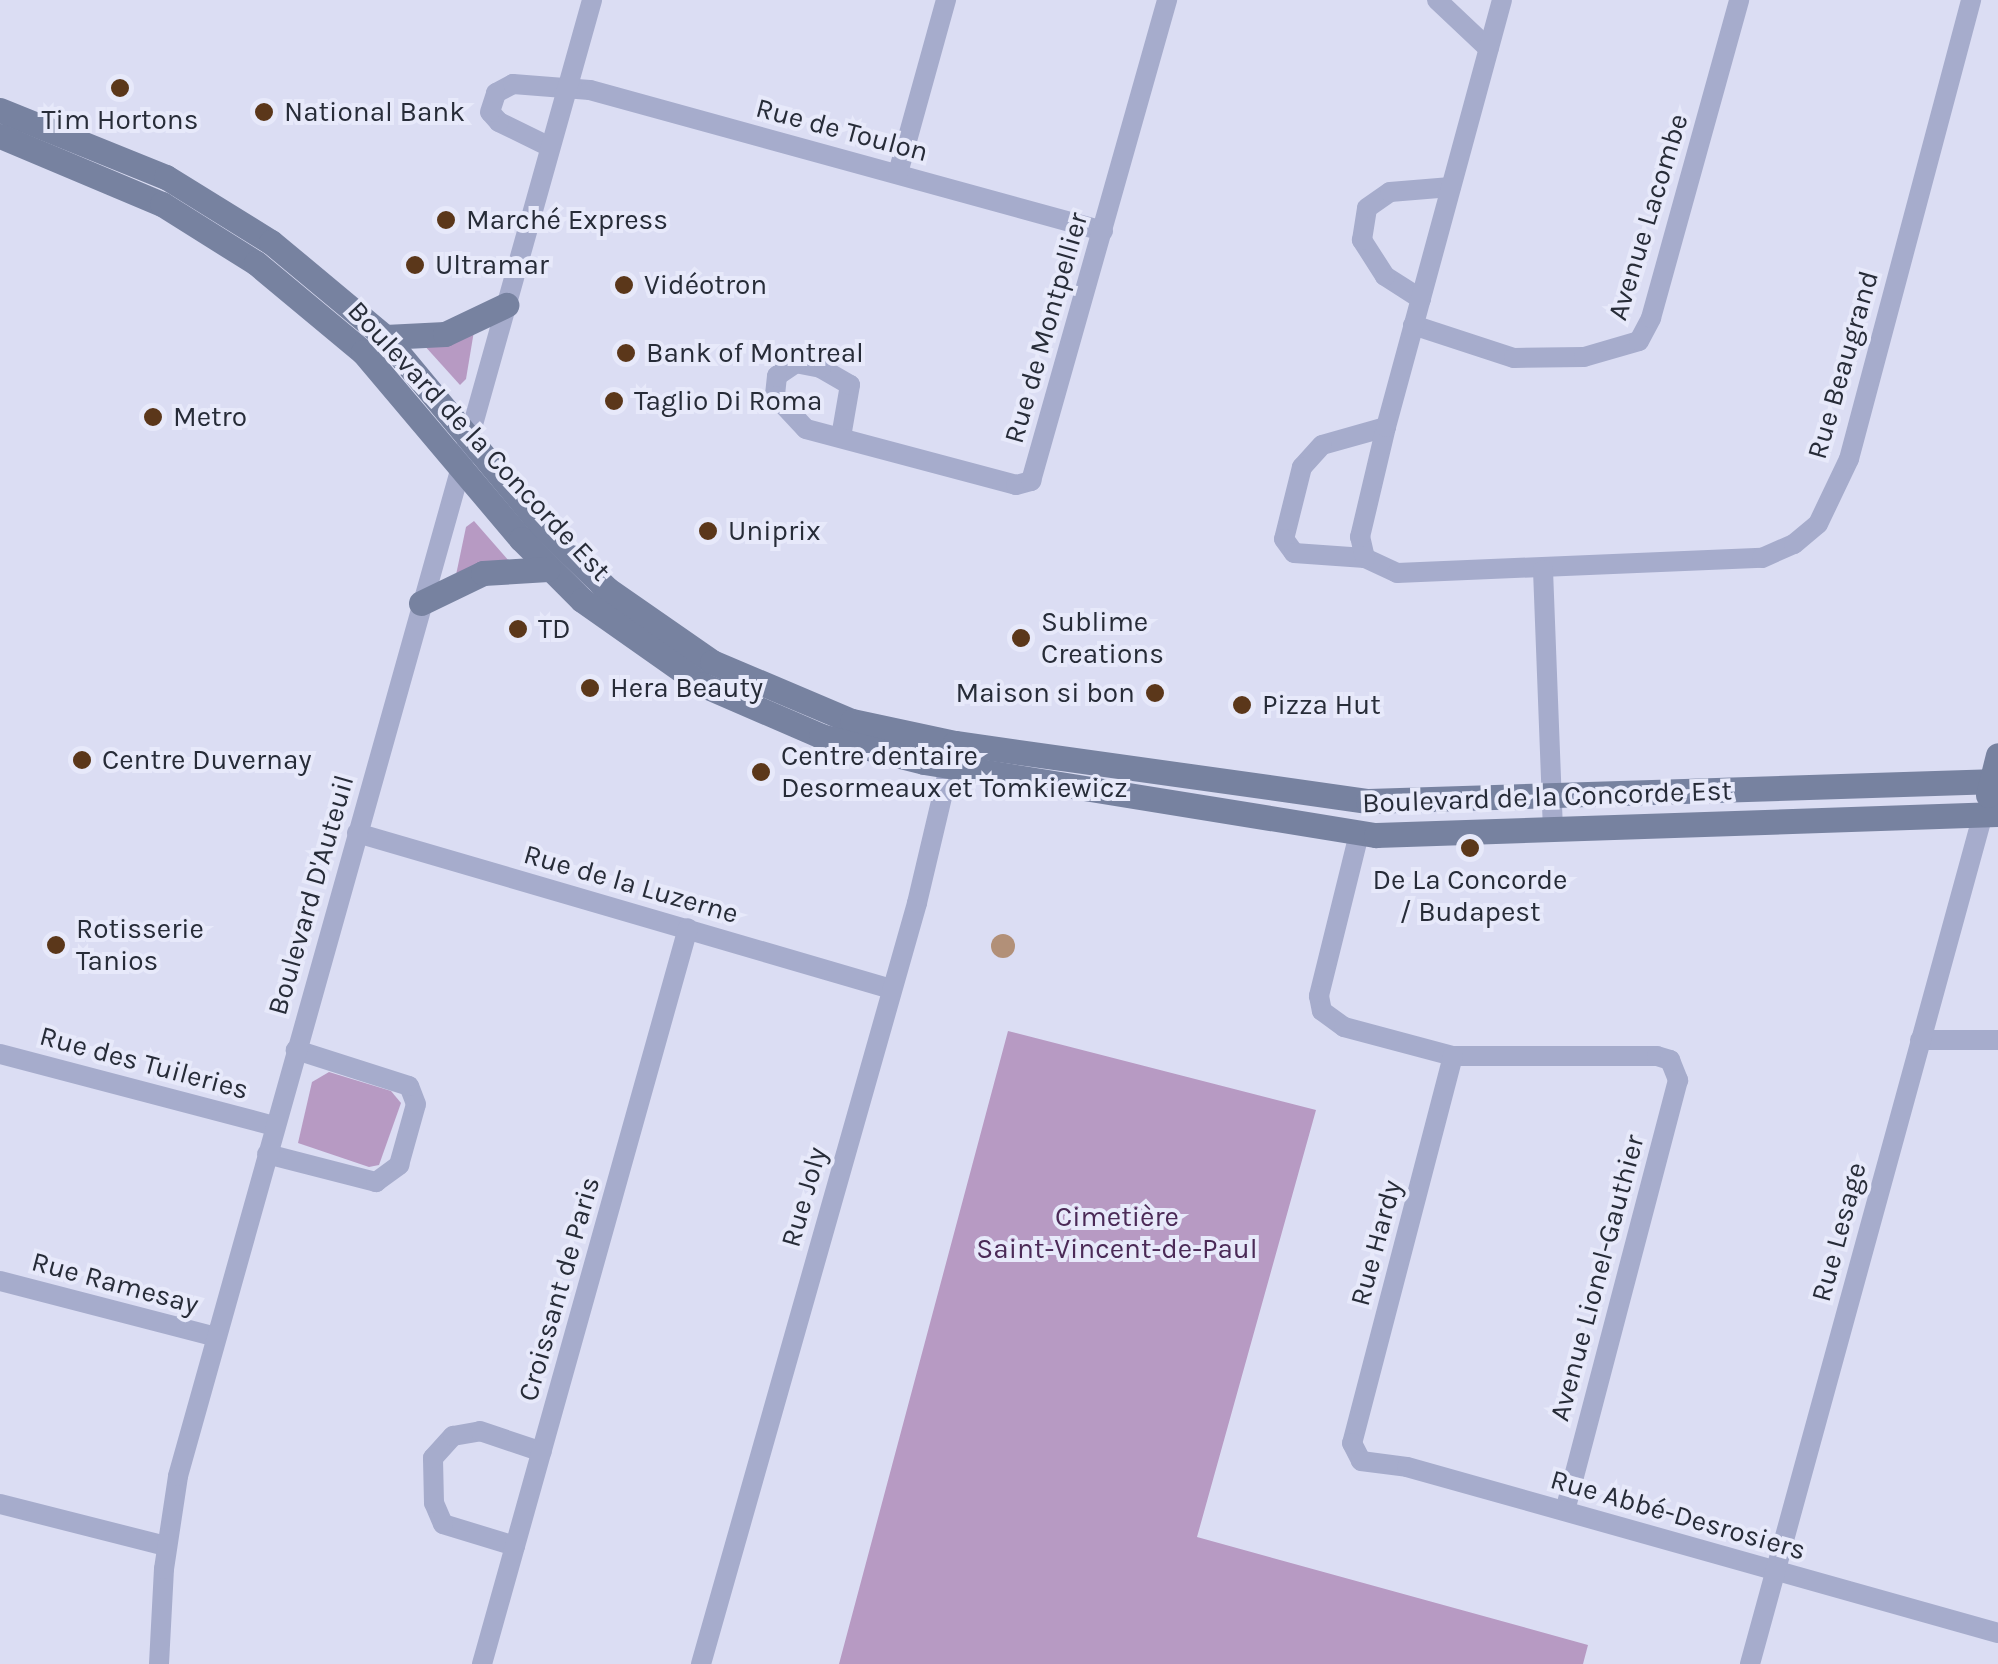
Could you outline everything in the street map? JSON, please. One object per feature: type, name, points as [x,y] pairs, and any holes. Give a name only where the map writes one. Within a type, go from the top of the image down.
[{"type":"street","name":"Boulevard D'Auteuil","points":[[159,1664],[166,1546],[216,1337],[592,0]]},
{"type":"street","points":[[898,173],[946,0]]},
{"type":"street","name":"Rue de Montpellier","points":[[841,437],[1016,485],[1031,481],[1167,0]]},
{"type":"street","points":[[1438,0],[1489,49]]},
{"type":"street","points":[[1365,558],[1360,537],[1386,427],[1502,0]]},
{"type":"street","name":"Avenue Lacombe","points":[[1413,326],[1514,358],[1584,356],[1639,341],[1739,0]]},
{"type":"street","name":"Rue Beaugrand","points":[[1386,427],[1322,445],[1302,467],[1284,539],[1294,553],[1365,558],[1397,573],[1762,558],[1794,544],[1818,524],[1849,459],[1971,0]]},
{"type":"street","points":[[550,147],[490,112],[496,93],[513,84],[566,88]]},
{"type":"street","name":"Rue de Toulon","points":[[566,88],[898,173],[1103,231]]},
{"type":"street","name":"Boulevard de la Concorde Est","points":[[0,110],[114,152],[218,206],[322,281],[385,337],[564,550],[675,640],[801,703],[952,755],[1359,834],[1553,828],[1994,797]]},
{"type":"street","name":"Boulevard de la Concorde Est","points":[[0,136],[162,204],[256,263],[363,352],[548,568],[627,636],[729,698],[821,736],[952,755],[1368,801],[1552,796],[1994,797]]},
{"type":"street","points":[[1420,298],[1385,276],[1362,240],[1367,208],[1390,192],[1451,187]]},
{"type":"street","points":[[385,337],[445,334],[506,305]]},
{"type":"street","points":[[421,603],[483,573],[548,568]]},
{"type":"street","points":[[1542,570],[1553,828]]},
{"type":"street","name":"Rue Joly","points":[[700,1664],[891,990],[952,755]]},
{"type":"street","points":[[1994,797],[1998,755]]},
{"type":"street","name":"Rue Lesage","points":[[1750,1664],[1920,1040],[1994,797]]},
{"type":"street","name":"Rue de la Luzerne","points":[[357,833],[891,990]]},
{"type":"street","points":[[1359,834],[1319,996],[1322,1012],[1344,1027],[1453,1056]]},
{"type":"street","name":"Croissant de Paris","points":[[482,1664],[688,928]]},
{"type":"street","points":[[1920,1040],[1998,1040]]},
{"type":"street","points":[[267,1154],[376,1182],[399,1166],[416,1104],[410,1086],[296,1050]]},
{"type":"street","name":"Rue des Tuileries","points":[[0,1054],[274,1126]]},
{"type":"street","name":"Avenue Lionel-Gauthier","points":[[1453,1056],[1670,1060],[1678,1080],[1565,1510]]},
{"type":"street","name":"Rue Hardy","points":[[1352,1444],[1453,1056]]},
{"type":"street","name":"Rue Ramesay","points":[[0,1281],[216,1337]]},
{"type":"street","points":[[515,1546],[443,1524],[434,1502],[433,1458],[453,1436],[480,1430],[542,1452]]},
{"type":"street","name":"Rue Abbé-Desrosiers","points":[[1352,1444],[1361,1461],[1407,1466],[1998,1633]]},
{"type":"street","points":[[0,1504],[166,1546]]},
{"type":"green space","points":[[474,331],[466,379],[460,385],[423,344]]},
{"type":"green space","points":[[474,521],[509,561],[456,575],[466,527]]},
{"type":"green space","name":"Cimetière Saint-Vincent-de-Paul","points":[[1008,1031],[1316,1110],[1197,1537],[1588,1645],[1583,1664],[839,1664]]},
{"type":"green space","points":[[329,1072],[391,1091],[401,1103],[379,1165],[369,1167],[298,1143],[312,1082]]},
{"type":"shaded area","points":[[1003,934],[1015,946],[1003,958],[991,946]]},
{"type":"place","name":"Tim Hortons","points":[[120,88]]},
{"type":"place","name":"National Bank","points":[[264,112]]},
{"type":"place","name":"Marché Express","points":[[446,220]]},
{"type":"place","name":"Ultramar","points":[[415,265]]},
{"type":"place","name":"Vidéotron","points":[[624,285]]},
{"type":"place","name":"Bank of Montreal","points":[[626,353]]},
{"type":"place","name":"Taglio Di Roma","points":[[614,401]]},
{"type":"place","name":"Metro","points":[[153,417]]},
{"type":"place","name":"Uniprix","points":[[708,531]]},
{"type":"place","name":"TD","points":[[518,629]]},
{"type":"place","name":"Sublime Creations","points":[[1021,638]]},
{"type":"place","name":"Hera Beauty","points":[[590,688]]},
{"type":"place","name":"Maison si bon","points":[[1155,693]]},
{"type":"place","name":"Pizza Hut","points":[[1242,705]]},
{"type":"place","name":"Centre Duvernay","points":[[82,760]]},
{"type":"place","name":"Centre dentaire Desormeaux et Tomkiewicz","points":[[761,772]]},
{"type":"place","name":"De La Concorde / Budapest","points":[[1470,848]]},
{"type":"place","name":"Rotisserie Tanios","points":[[56,945]]}]
